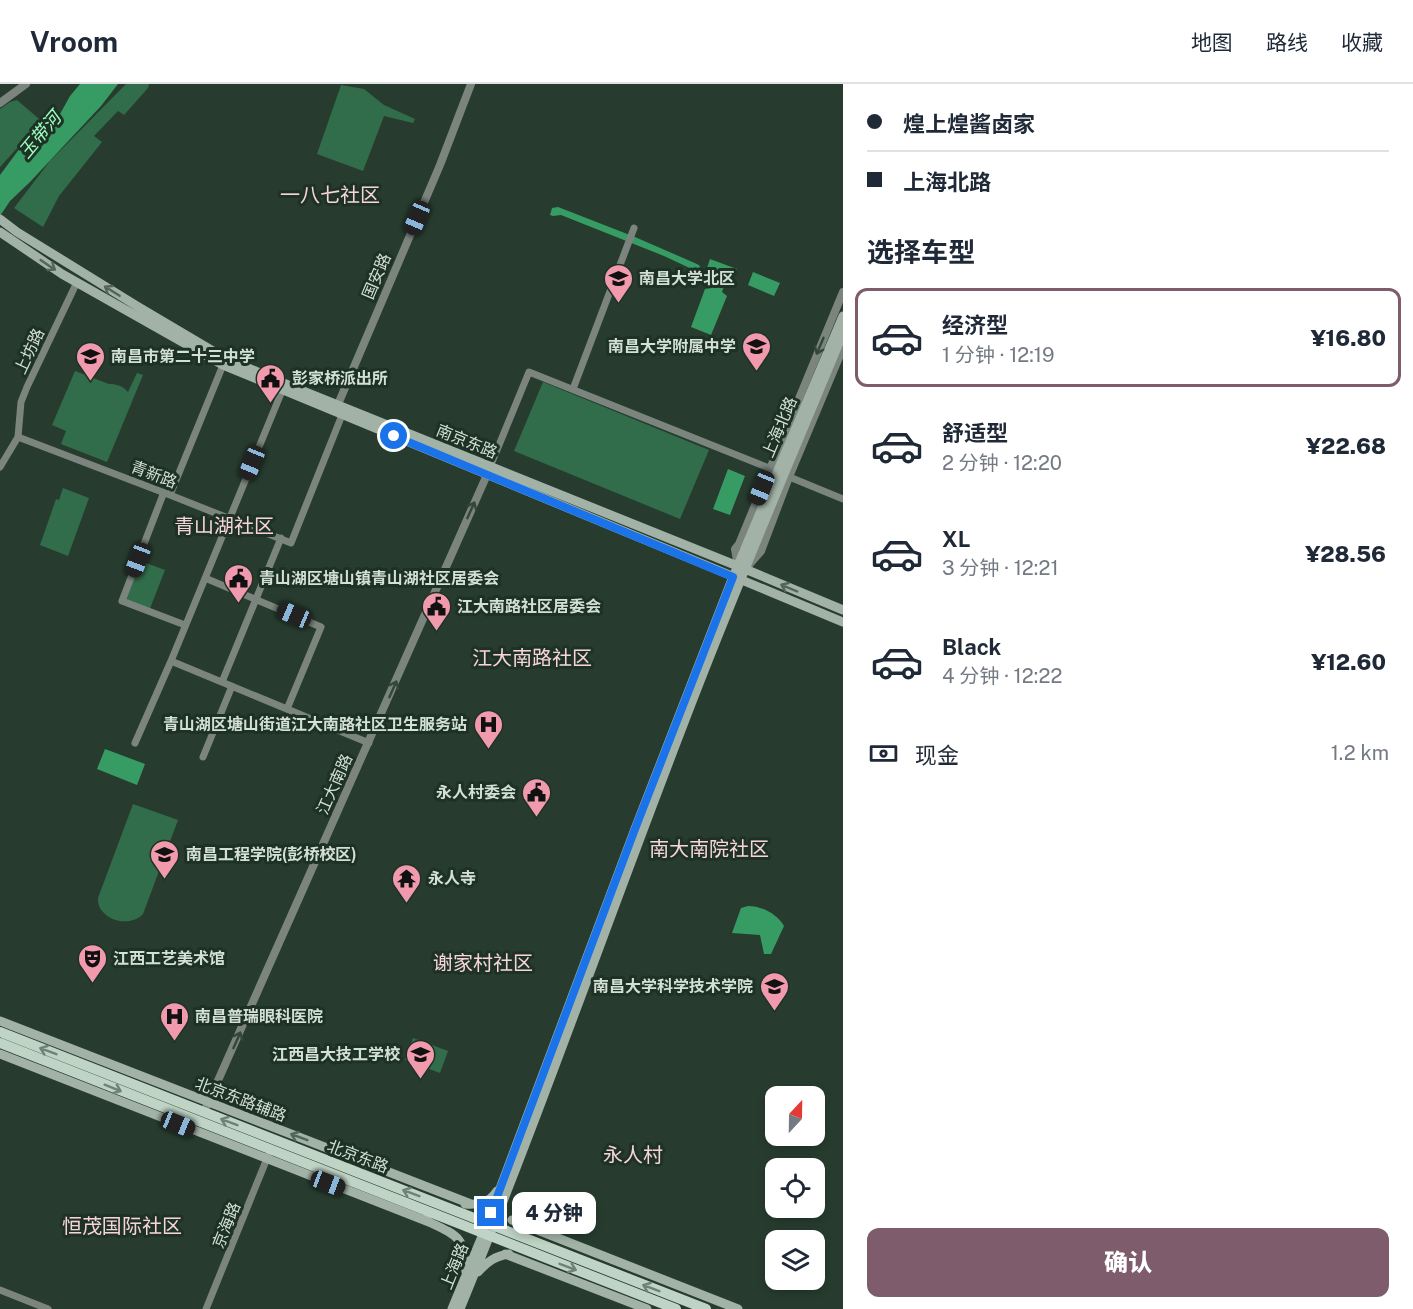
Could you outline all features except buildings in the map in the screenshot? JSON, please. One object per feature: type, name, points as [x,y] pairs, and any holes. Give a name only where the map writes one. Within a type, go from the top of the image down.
[{"type":"main road","name":"南京东路","points":[[0,220],[225,358],[340,410],[489,471],[741,568],[843,610]]},
{"type":"main road","name":"南京东路","points":[[0,232],[62,274],[223,365],[282,391],[340,410]]},
{"type":"main road","name":"上海北路","points":[[488,1230],[506,1194],[741,568],[843,316]]},
{"type":"main road","name":"上海北路","points":[[780,473],[843,333]]},
{"type":"main road","name":"南京东路","points":[[489,471],[737,579],[843,622]]},
{"type":"main road","name":"上海北路","points":[[488,1230],[502,1184],[635,829],[737,579]]},
{"type":"main road","name":"北京东路辅路","points":[[0,1021],[206,1107],[471,1204]]},
{"type":"main road","name":"北京东路","points":[[0,1032],[206,1107],[435,1202],[536,1254],[676,1309]]},
{"type":"main road","name":"北京东路","points":[[0,1043],[269,1155],[488,1230],[535,1242],[706,1309]]},
{"type":"main road","points":[[0,1054],[269,1155],[429,1222],[452,1233],[462,1244],[469,1277],[498,1256],[518,1252],[536,1254]]},
{"type":"main road","points":[[435,1202],[471,1204],[487,1202],[502,1184]]},
{"type":"main road","points":[[506,1194],[506,1207],[512,1220],[535,1242]]},
{"type":"main road","points":[[412,1205],[429,1222]]},
{"type":"main road","points":[[512,1220],[738,1309]]},
{"type":"main road","name":"上海路","points":[[452,1309],[469,1277],[488,1230]]},
{"type":"main road","points":[[505,1254],[647,1309]]},
{"type":"main road","name":"上海路","points":[[460,1309],[469,1277]]},
{"type":"street","points":[[0,103],[26,84]]},
{"type":"street","name":"国安路","points":[[340,410],[471,84]]},
{"type":"street","points":[[573,389],[633,231]]},
{"type":"street","name":"上坊路","points":[[0,467],[18,437],[21,402],[77,282]]},
{"type":"street","points":[[780,473],[843,292]]},
{"type":"street","points":[[741,568],[735,549],[780,473],[843,348]]},
{"type":"street","points":[[185,625],[122,601],[223,365]]},
{"type":"street","points":[[489,471],[529,372],[843,500]]},
{"type":"street","points":[[135,742],[171,661],[282,391]]},
{"type":"street","points":[[222,682],[281,538],[291,543],[340,410]]},
{"type":"street","name":"青新路","points":[[18,437],[281,538]]},
{"type":"street","name":"江大南路","points":[[206,1107],[489,471]]},
{"type":"street","points":[[205,578],[321,627],[287,709]]},
{"type":"street","points":[[171,661],[369,743]]},
{"type":"street","points":[[203,757],[232,686]]},
{"type":"street","name":"京海路","points":[[206,1309],[269,1155]]},
{"type":"street","points":[[0,1290],[48,1309]]},
{"type":"shaded area","points":[[126,84],[149,84],[124,115],[118,111],[94,136],[102,142],[59,196],[43,227],[14,208],[50,161]]},
{"type":"shaded area","points":[[341,85],[364,89],[384,105],[415,119],[413,123],[384,116],[363,171],[317,154]]},
{"type":"shaded area","points":[[17,100],[45,124],[19,146],[0,167],[0,109]]},
{"type":"shaded area","points":[[75,371],[109,384],[115,384],[128,392],[137,373],[143,375],[107,462],[61,444],[66,431],[52,425]]},
{"type":"shaded area","points":[[543,382],[709,450],[680,519],[514,451]]},
{"type":"shaded area","points":[[63,488],[89,498],[68,556],[40,545],[56,499],[59,500]]},
{"type":"shaded area","points":[[138,560],[165,570],[149,611],[122,601]]},
{"type":"shaded area","points":[[133,804],[178,820],[143,914],[134,920],[123,921],[107,916],[100,907],[98,898]]},
{"type":"shaded area","points":[[413,1038],[448,1051],[440,1073],[405,1060]]},
{"type":"water","name":"玉带河","points":[[80,84],[118,84],[101,106],[10,201],[0,216],[0,175],[23,144],[28,143],[60,114]]},
{"type":"water","points":[[558,207],[697,264],[700,266],[699,269],[696,271],[561,215],[550,215],[552,208]]},
{"type":"water","points":[[710,259],[737,269],[729,286],[724,286],[722,292],[727,296],[711,335],[691,327],[705,289],[714,287],[716,284],[706,271]]},
{"type":"water","points":[[753,272],[780,283],[774,296],[748,285]]},
{"type":"water","points":[[728,469],[745,476],[730,515],[713,509]]},
{"type":"water","points":[[105,749],[145,764],[137,785],[97,769]]},
{"type":"water","points":[[759,907],[769,912],[784,926],[771,954],[764,954],[760,935],[732,933],[741,908]]},
{"type":"place","name":"南昌大学北区","points":[[618,304]]},
{"type":"place","name":"南昌大学附属中学","points":[[757,372]]},
{"type":"place","name":"南昌市第二十三中学","points":[[90,382]]},
{"type":"place","name":"彭家桥派出所","points":[[271,404]]},
{"type":"place","name":"青山湖区塘山镇青山湖社区居委会","points":[[238,604]]},
{"type":"place","name":"江大南路社区居委会","points":[[436,632]]},
{"type":"place","name":"青山湖区塘山街道江大南路社区卫生服务站","points":[[488,750]]},
{"type":"place","name":"永人村委会","points":[[537,818]]},
{"type":"place","name":"南昌工程学院(彭桥校区)","points":[[165,880]]},
{"type":"place","name":"永人寺","points":[[407,904]]},
{"type":"place","name":"江西工艺美术馆","points":[[92,984]]},
{"type":"place","name":"南昌大学科学技术学院","points":[[774,1012]]},
{"type":"place","name":"南昌普瑞眼科医院","points":[[174,1042]]},
{"type":"place","name":"江西昌大技工学校","points":[[421,1080]]},
{"type":"district","name":"一八七社区","points":[[330,195]]},
{"type":"district","name":"青山湖社区","points":[[224,526]]},
{"type":"district","name":"江大南路社区","points":[[532,658]]},
{"type":"district","name":"南大南院社区","points":[[709,849]]},
{"type":"district","name":"谢家村社区","points":[[483,963]]},
{"type":"district","name":"永人村","points":[[633,1155]]},
{"type":"district","name":"恒茂国际社区","points":[[122,1226]]},
{"type":"route","points":[[394,436],[733,577],[635,829],[491,1213]]}]
